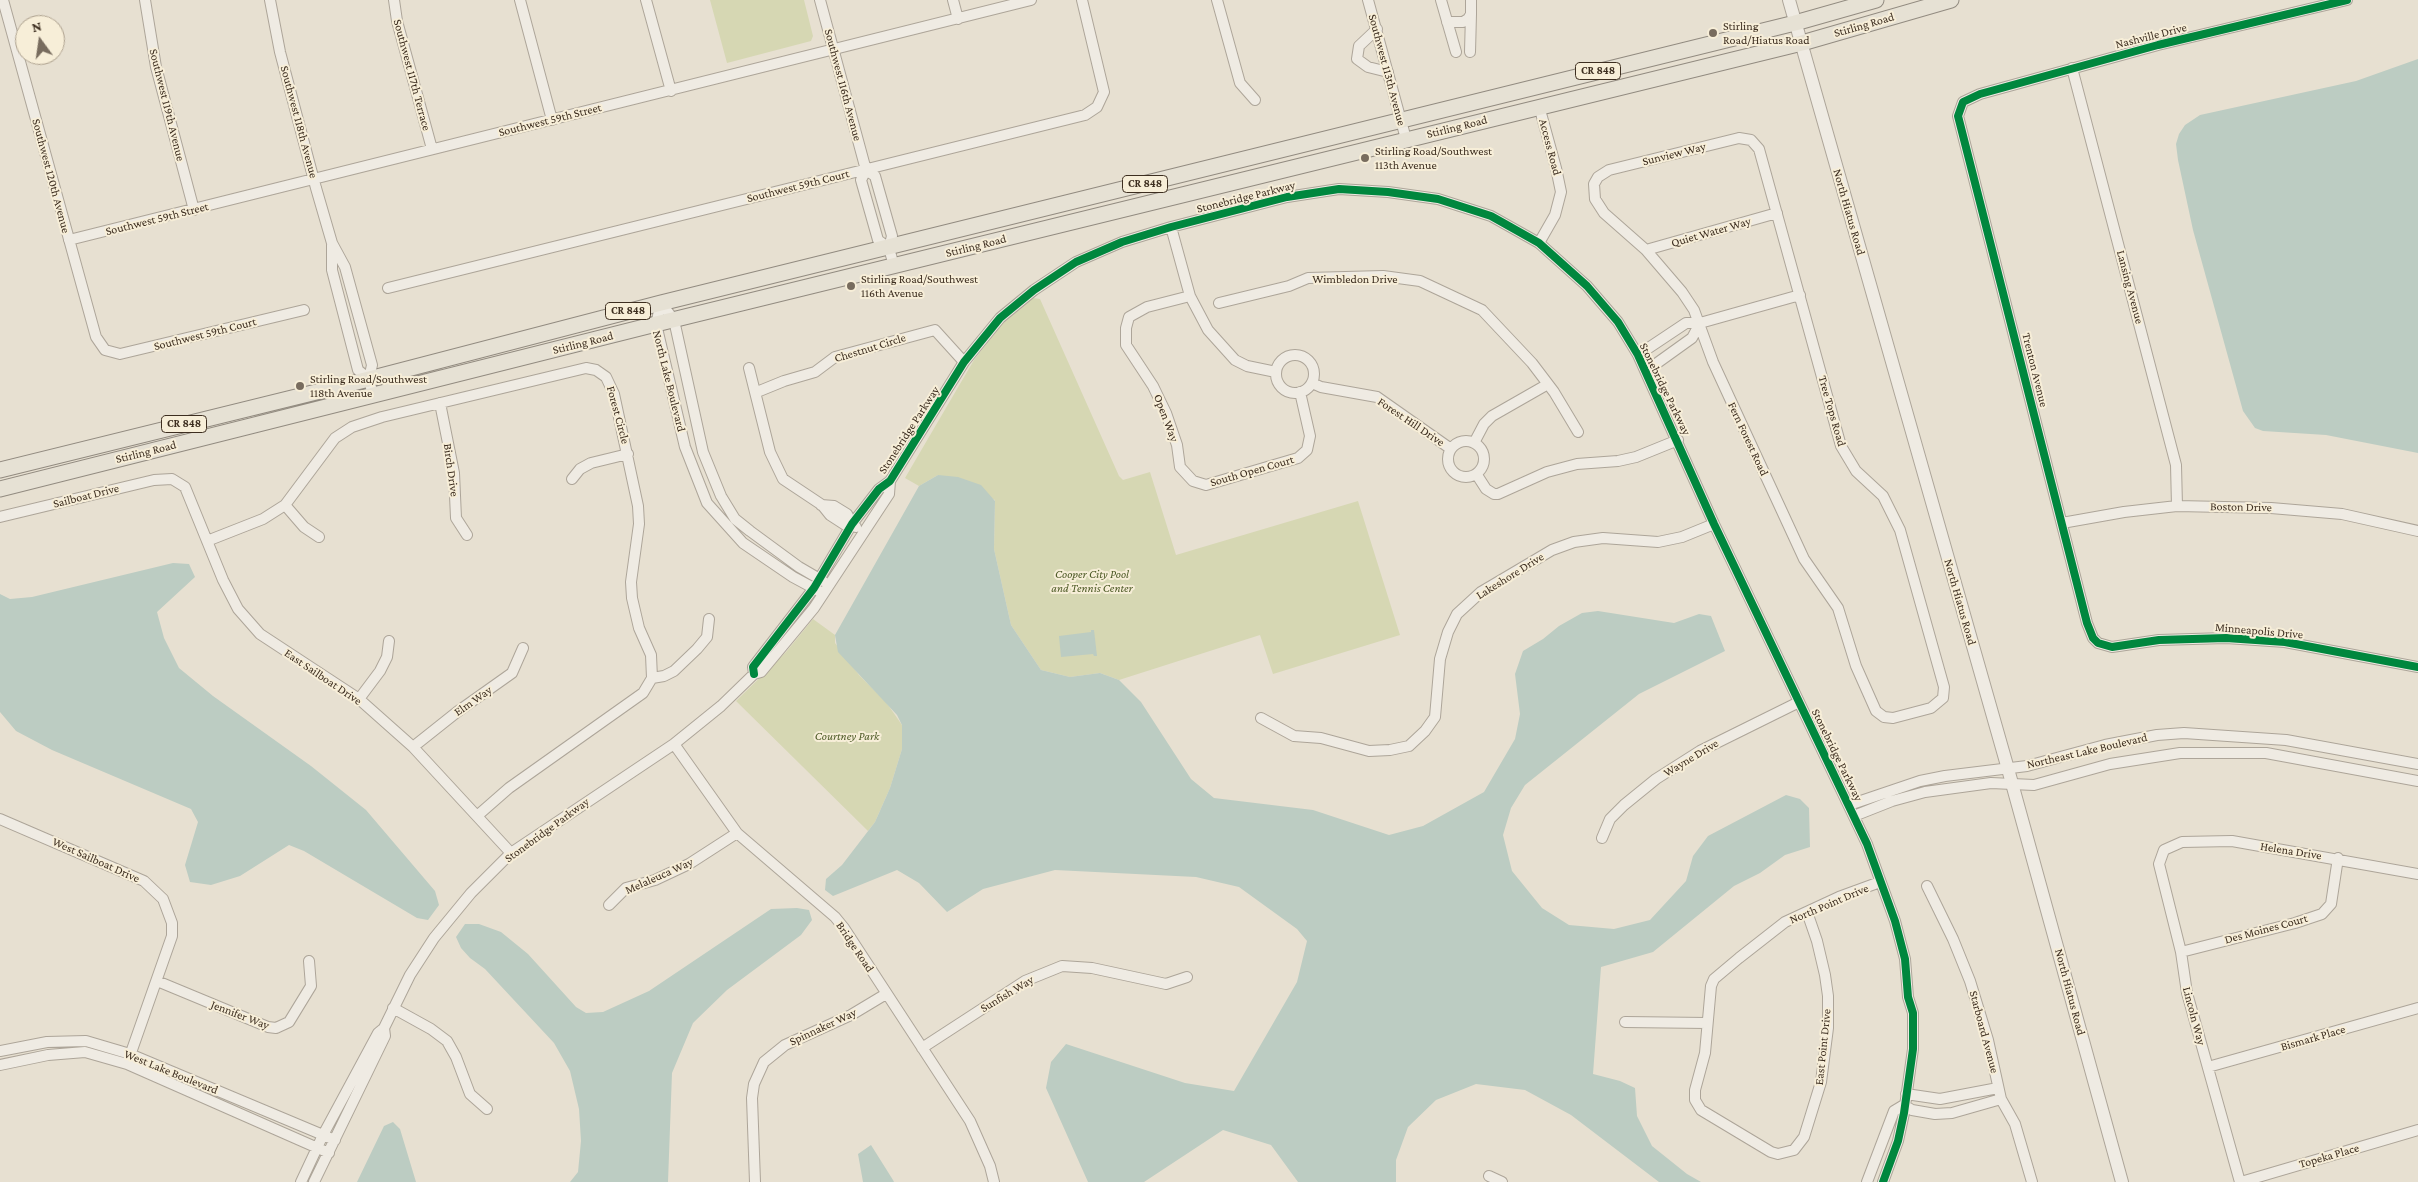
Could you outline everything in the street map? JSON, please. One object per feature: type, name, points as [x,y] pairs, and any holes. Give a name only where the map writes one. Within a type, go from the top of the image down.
[{"type":"main road","name":"Stirling Road","points":[[0,470],[660,303],[1795,23],[1876,0]]},
{"type":"main road","name":"Stirling Road","points":[[0,489],[656,324],[1802,43],[1952,0]]},
{"type":"street","name":"Southwest 120th Avenue","points":[[3,0],[96,337],[106,350]]},
{"type":"street","name":"Southwest 119th Avenue","points":[[145,0],[156,67],[194,210]]},
{"type":"street","name":"Southwest 118th Avenue","points":[[270,0],[280,52],[314,180],[332,243],[345,266],[372,365],[368,378],[373,396]]},
{"type":"street","name":"Southwest 117th Terrace","points":[[394,0],[397,21],[432,149]]},
{"type":"street","points":[[520,0],[552,120]]},
{"type":"street","points":[[646,0],[671,92]]},
{"type":"street","name":"Southwest 116th Avenue","points":[[820,0],[866,170],[861,180],[878,240],[889,248],[894,266]]},
{"type":"street","points":[[953,0],[958,18]]},
{"type":"street","name":"Southwest 59th Street","points":[[69,240],[432,149],[671,92],[1031,0]]},
{"type":"street","name":"Southwest 59th Court","points":[[388,288],[1085,115],[1097,107],[1103,98],[1104,86],[1082,0]]},
{"type":"street","points":[[1217,0],[1240,83],[1255,100]]},
{"type":"street","name":"Southwest 113th Avenue","points":[[1368,0],[1406,139]]},
{"type":"street","points":[[1441,0],[1456,52]]},
{"type":"street","points":[[1470,52],[1471,0]]},
{"type":"street","name":"North Hiatus Road","points":[[1790,0],[2008,769],[2122,1182]]},
{"type":"street","name":"Nashville Drive","points":[[1963,102],[1980,94],[2158,45],[2347,0]]},
{"type":"street","points":[[1447,22],[1463,22],[1471,14]]},
{"type":"street","points":[[1377,29],[1359,46],[1357,59],[1368,67],[1388,72]]},
{"type":"street","name":"Lansing Avenue","points":[[2072,68],[2176,465],[2177,506]]},
{"type":"street","name":"Trenton Avenue","points":[[1963,102],[1958,116],[2087,623],[2098,643]]},
{"type":"street","name":"Access Road","points":[[1539,106],[1556,168],[1560,192],[1554,215],[1539,243]]},
{"type":"street","name":"Sunview Way","points":[[1598,177],[1609,170],[1733,139],[1743,138],[1751,140]]},
{"type":"street","name":"Tree Tops Road","points":[[1751,140],[1759,149],[1841,446],[1856,471],[1883,496],[1900,530],[1943,680],[1943,698],[1931,708],[1893,718],[1884,717]]},
{"type":"street","name":"Fern Forest Road","points":[[1598,177],[1593,191],[1599,206],[1646,250],[1682,292],[1700,323],[1713,362],[1804,559],[1838,608],[1856,666],[1872,706],[1884,717]]},
{"type":"street","name":"Stonebridge Parkway","points":[[754,674],[753,667],[816,584],[852,524],[879,489],[890,481],[964,362],[1000,318],[1034,290],[1076,262],[1122,242],[1171,228],[1287,197],[1339,189],[1388,192],[1438,199],[1491,216],[1539,243],[1587,286],[1618,322],[1646,371],[1714,524],[1854,816],[1895,921],[1905,959],[1908,997],[1913,1013],[1913,1049],[1904,1113],[1898,1141],[1884,1182]]},
{"type":"street","name":"Quiet Water Way","points":[[1646,250],[1777,213]]},
{"type":"street","points":[[1171,228],[1190,296],[1208,330],[1236,360],[1247,366],[1276,372]]},
{"type":"street","name":"Southwest 118th Avenue","points":[[332,243],[332,270],[336,288],[358,370],[368,378]]},
{"type":"street","name":"Wimbledon Drive","points":[[1219,303],[1289,286],[1308,278],[1383,276],[1420,281],[1482,310],[1520,350],[1548,384],[1578,432]]},
{"type":"street","name":"Open Way","points":[[1190,296],[1147,307],[1129,317],[1126,328],[1126,345],[1153,386],[1166,413],[1176,445],[1180,467],[1193,481]]},
{"type":"street","points":[[1638,356],[1686,323],[1700,323],[1800,296]]},
{"type":"street","name":"North Lake Boulevard","points":[[660,303],[674,320],[703,452],[721,496],[735,519],[800,568],[816,584]]},
{"type":"street","name":"North Lake Boulevard","points":[[660,303],[656,324],[685,447],[707,503],[743,543],[793,577],[826,589]]},
{"type":"street","name":"Southwest 59th Court","points":[[106,350],[120,354],[304,310]]},
{"type":"street","points":[[1646,371],[1692,338],[1700,323]]},
{"type":"street","name":"Chestnut Circle","points":[[757,392],[814,372],[835,356],[935,330],[964,362]]},
{"type":"street","points":[[1296,355],[1303,357],[1312,366],[1314,372],[1312,383],[1300,392],[1288,391],[1283,388],[1276,372],[1285,358],[1296,355]]},
{"type":"street","name":"Forest Circle","points":[[207,541],[263,519],[285,505],[335,438],[352,427],[382,417],[586,368],[596,370],[611,384],[640,515],[631,582],[632,598],[639,628],[651,655],[652,678]]},
{"type":"street","points":[[749,368],[757,392],[770,452],[783,479],[821,505],[834,506],[852,520],[852,524],[864,532]]},
{"type":"street","name":"Forest Hill Drive","points":[[1312,383],[1321,387],[1376,397],[1451,449]]},
{"type":"street","points":[[1474,443],[1484,424],[1492,416],[1548,384]]},
{"type":"street","name":"South Open Court","points":[[1193,481],[1206,484],[1298,458],[1307,450],[1310,436],[1300,392]]},
{"type":"street","name":"Birch Drive","points":[[440,403],[454,473],[456,518],[467,534]]},
{"type":"street","points":[[1477,475],[1486,489],[1494,494],[1498,494],[1547,472],[1577,464],[1618,461],[1636,457],[1678,440]]},
{"type":"street","points":[[1464,441],[1474,443],[1481,448],[1485,459],[1481,471],[1477,475],[1465,478],[1454,474],[1448,463],[1451,449],[1464,441]]},
{"type":"street","points":[[572,479],[580,469],[591,463],[628,454]]},
{"type":"street","name":"Sailboat Drive","points":[[0,517],[154,480],[172,479]]},
{"type":"street","name":"East Sailboat Drive","points":[[172,479],[185,487],[223,580],[238,608],[260,634],[359,699],[413,746],[511,853]]},
{"type":"street","name":"Stonebridge Parkway","points":[[301,1182],[323,1135],[378,1034],[384,1028],[410,975],[434,938],[461,905],[511,853],[674,744],[721,706],[754,674],[761,672],[782,648],[826,589],[888,494],[890,481]]},
{"type":"street","points":[[285,505],[304,527],[319,537]]},
{"type":"street","name":"Boston Drive","points":[[2062,523],[2124,512],[2177,506],[2271,508],[2342,514],[2418,531]]},
{"type":"street","name":"Lakeshore Drive","points":[[1261,718],[1294,736],[1321,738],[1369,751],[1390,750],[1409,746],[1425,731],[1435,717],[1440,659],[1448,632],[1457,614],[1481,592],[1552,550],[1574,542],[1604,538],[1658,542],[1714,524]]},
{"type":"street","points":[[477,816],[509,788],[643,693],[652,678],[664,676],[674,670],[697,649],[706,637],[709,619]]},
{"type":"street","name":"Minneapolis Drive","points":[[2098,643],[2112,647],[2121,647],[2159,640],[2234,638],[2285,642],[2418,667]]},
{"type":"street","points":[[359,699],[380,671],[387,657],[389,641]]},
{"type":"street","name":"Elm Way","points":[[413,746],[456,712],[512,673],[523,648]]},
{"type":"street","name":"Wayne Drive","points":[[1602,838],[1610,819],[1656,779],[1700,750],[1799,702]]},
{"type":"street","name":"Northeast Lake Boulevard","points":[[1849,805],[1936,778],[2008,769],[2140,738],[2184,733],[2286,740],[2418,764]]},
{"type":"street","points":[[2140,738],[2145,757]]},
{"type":"street","name":"Bridge Road","points":[[674,744],[737,833],[835,917],[970,1121],[990,1166],[994,1182]]},
{"type":"street","name":"Northeast Lake Boulevard","points":[[1854,816],[1892,801],[1925,792],[1991,784],[2034,785],[2110,764],[2180,753],[2266,753],[2418,781]]},
{"type":"street","name":"West Sailboat Drive","points":[[0,819],[120,869],[144,881],[164,899],[172,923],[172,936],[129,1059]]},
{"type":"street","name":"Melaleuca Way","points":[[609,905],[626,888],[655,880],[689,864],[737,833]]},
{"type":"street","name":"Helena Drive","points":[[2164,850],[2182,842],[2232,842],[2338,858],[2418,874]]},
{"type":"street","name":"Lincoln Way","points":[[2164,850],[2159,864],[2181,952],[2187,993],[2240,1182]]},
{"type":"street","name":"Des Moines Court","points":[[2181,952],[2295,923],[2322,914],[2331,904],[2338,858]]},
{"type":"street","name":"North Point Drive","points":[[1707,1023],[1710,986],[1714,980],[1739,958],[1785,922],[1880,882]]},
{"type":"street","name":"Starboard Avenue","points":[[1927,886],[1953,939],[1970,981],[1988,1040],[2001,1099],[2015,1124],[2032,1182]]},
{"type":"street","name":"East Point Drive","points":[[1707,1023],[1705,1053],[1695,1090],[1695,1100],[1701,1110],[1770,1152],[1786,1154],[1799,1146],[1804,1137],[1821,1082],[1828,1028],[1825,975],[1807,912]]},
{"type":"street","name":"Jennifer Way","points":[[157,981],[268,1027],[276,1028],[290,1022],[311,986],[309,961]]},
{"type":"street","name":"Sunfish Way","points":[[922,1048],[1025,981],[1062,966],[1092,968],[1166,984],[1187,977]]},
{"type":"street","name":"Spinnaker Way","points":[[755,1182],[752,1098],[754,1084],[764,1062],[785,1045],[851,1015],[886,994]]},
{"type":"street","points":[[393,1008],[431,1029],[447,1041],[456,1057],[470,1094],[487,1109]]},
{"type":"street","name":"Bismark Place","points":[[2208,1067],[2418,1008]]},
{"type":"street","points":[[1625,1022],[1707,1023]]},
{"type":"street","name":"Stonebridge Parkway","points":[[314,1182],[385,1036],[384,1028]]},
{"type":"street","name":"West Lake Boulevard","points":[[0,1051],[47,1042],[86,1042],[335,1140]]},
{"type":"street","name":"West Lake Boulevard","points":[[0,1065],[48,1055],[85,1052],[129,1059],[329,1154]]},
{"type":"street","points":[[1906,1094],[1940,1099],[1998,1088]]},
{"type":"street","points":[[1904,1105],[1912,1110],[1935,1114],[1952,1113],[2001,1099]]},
{"type":"street","name":"Stonebridge Parkway","points":[[1867,1182],[1894,1111],[1904,1105]]},
{"type":"street","name":"Topeka Place","points":[[2240,1182],[2418,1130]]},
{"type":"street","points":[[1489,1176],[1502,1182]]},
{"type":"green space","points":[[710,0],[804,0],[813,36],[811,41],[727,63]]},
{"type":"green space","name":"Cooper City Pool and Tennis Center","points":[[1033,298],[1040,299],[1119,476],[1123,480],[1150,472],[1176,555],[1358,501],[1400,635],[1273,674],[1260,635],[1119,680],[1100,673],[1070,677],[1041,670],[1011,625],[994,549],[995,500],[938,475],[919,486],[905,478],[974,360],[1001,325]]},
{"type":"green space","name":"Courtney Park","points":[[813,619],[835,635],[835,643],[859,675],[886,702],[902,725],[902,749],[890,788],[875,822],[868,831],[736,701],[786,652]]},
{"type":"shaded area","points":[[2418,59],[2418,453],[2326,435],[2263,431],[2255,428],[2243,411],[2193,230],[2178,160],[2176,144],[2179,134],[2185,125],[2200,115],[2356,81]]},
{"type":"shaded area","points":[[938,475],[958,477],[981,485],[995,501],[994,549],[1011,625],[1041,670],[1070,677],[1100,673],[1119,680],[1141,702],[1191,779],[1214,798],[1313,810],[1389,835],[1423,826],[1484,792],[1515,739],[1520,714],[1515,674],[1523,651],[1543,639],[1559,626],[1582,613],[1598,611],[1674,623],[1699,614],[1711,616],[1725,651],[1639,694],[1525,785],[1511,808],[1503,835],[1512,871],[1542,908],[1569,925],[1614,929],[1650,920],[1686,881],[1693,856],[1708,836],[1786,795],[1800,799],[1809,808],[1810,847],[1785,855],[1760,873],[1734,886],[1653,952],[1601,967],[1593,1074],[1620,1081],[1635,1088],[1637,1116],[1652,1146],[1687,1174],[1701,1182],[1659,1182],[1571,1115],[1525,1090],[1476,1084],[1436,1100],[1408,1127],[1396,1160],[1396,1182],[1298,1182],[1271,1145],[1223,1130],[1144,1182],[1088,1182],[1046,1088],[1051,1062],[1066,1044],[1185,1083],[1234,1091],[1297,982],[1307,941],[1297,929],[1239,887],[1196,877],[1055,870],[983,889],[947,912],[919,883],[897,870],[833,896],[825,890],[826,879],[842,865],[875,822],[890,788],[902,749],[902,725],[897,715],[838,652],[835,635],[919,486]]},
{"type":"shaded area","points":[[173,563],[189,564],[195,577],[157,612],[164,638],[179,668],[213,696],[311,766],[366,810],[435,891],[439,905],[428,920],[417,918],[304,851],[289,845],[240,876],[211,885],[190,882],[185,865],[198,822],[191,809],[52,750],[16,731],[0,712],[0,594],[10,599],[32,597]]},
{"type":"shaded area","points":[[1091,630],[1094,630],[1097,656],[1093,654],[1061,657],[1059,636],[1091,632]]},
{"type":"shaded area","points":[[797,908],[809,910],[812,920],[801,935],[727,990],[693,1023],[672,1073],[668,1182],[570,1182],[578,1172],[581,1141],[579,1109],[570,1071],[554,1043],[485,969],[470,958],[461,948],[456,937],[465,924],[479,924],[501,932],[528,954],[576,1007],[586,1013],[603,1012],[649,991],[771,909]]},
{"type":"shaded area","points":[[393,1122],[400,1129],[416,1182],[357,1182],[384,1126]]},
{"type":"shaded area","points":[[871,1145],[894,1182],[863,1182],[858,1154]]},
{"type":"cycle path","points":[[2347,0],[2158,45],[1980,94],[1963,102],[1958,116],[2087,623],[2093,638],[2098,643],[2112,647],[2159,640],[2226,638],[2285,642],[2418,667]]},
{"type":"cycle path","points":[[754,674],[753,667],[814,588],[852,524],[879,489],[890,481],[964,362],[1000,318],[1034,290],[1076,262],[1122,242],[1171,227],[1287,197],[1339,189],[1388,192],[1438,199],[1491,216],[1539,243],[1587,286],[1618,322],[1638,355],[1714,524],[1867,844],[1895,921],[1905,959],[1908,997],[1913,1013],[1913,1049],[1904,1113],[1898,1141],[1883,1182]]},
{"type":"place","name":"Stirling Road/Hiatus Road","points":[[1713,33]]},
{"type":"place","name":"Stirling Road/Southwest 113th Avenue","points":[[1365,158]]},
{"type":"place","name":"Stirling Road/Southwest 116th Avenue","points":[[851,286]]},
{"type":"place","name":"Stirling Road/Southwest 118th Avenue","points":[[300,386]]}]
